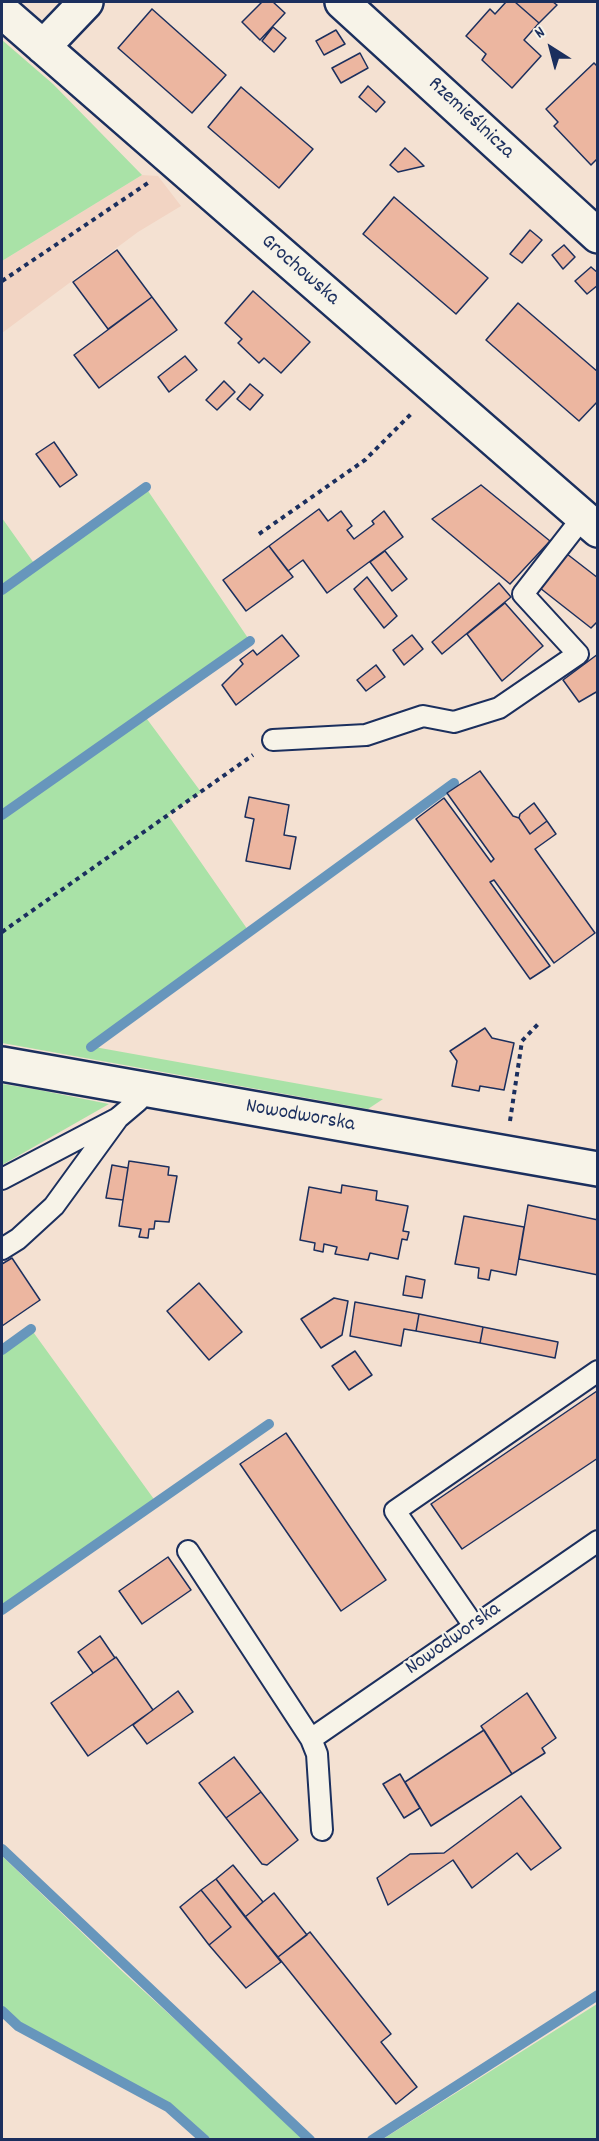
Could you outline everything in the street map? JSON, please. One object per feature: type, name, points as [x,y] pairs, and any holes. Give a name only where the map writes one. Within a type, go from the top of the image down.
[{"type":"street","points":[[43,47],[86,2]]},
{"type":"street","name":"Rzemieślnicza","points":[[342,2],[597,236]]},
{"type":"street","name":"Grochowska","points":[[2,11],[590,524]]},
{"type":"street","name":"Nowodworska","points":[[2,1064],[597,1169]]},
{"type":"lane","points":[[273,740],[366,735],[423,716],[454,722],[499,708],[578,654],[523,594],[590,524]]},
{"type":"lane","points":[[2,1179],[118,1118],[138,1101],[146,1089]]},
{"type":"lane","points":[[2,1249],[18,1239],[54,1206],[118,1118]]},
{"type":"lane","points":[[474,1626],[395,1511],[597,1371]]},
{"type":"lane","name":"Nowodworska","points":[[311,1739],[597,1541]]},
{"type":"lane","points":[[188,1551],[311,1739],[317,1754],[322,1830]]},
{"type":"path","points":[[2,281],[176,164]]},
{"type":"path","points":[[259,534],[365,460],[435,389]]},
{"type":"path","points":[[2,932],[273,740]]},
{"type":"path","points":[[505,1153],[522,1041],[540,1022]]},
{"type":"shaded area","points":[[142,175],[158,176],[181,206],[138,232],[2,333],[2,261]]},
{"type":"green space","points":[[2,40],[53,84],[142,175],[2,261]]},
{"type":"green space","points":[[146,488],[250,641],[144,715],[201,792],[168,815],[250,933],[89,1046],[383,1099],[368,1109],[2,1043],[2,518],[36,566]]},
{"type":"green space","points":[[2,1084],[34,1089],[109,1104],[2,1165]]},
{"type":"green space","points":[[31,1329],[156,1502],[2,1610],[2,1350]]},
{"type":"green space","points":[[2,1856],[124,1973],[306,2139],[211,2139],[170,2104],[20,2024],[2,2007]]},
{"type":"green space","points":[[597,2004],[597,2139],[383,2139]]},
{"type":"building","points":[[262,2],[273,2],[285,13],[260,40],[242,22]]},
{"type":"building","points":[[506,2],[515,2],[539,23],[524,40],[541,56],[512,88],[482,60],[486,54],[466,36],[490,9],[495,14]]},
{"type":"building","points":[[515,2],[553,2],[557,5],[539,23]]},
{"type":"building","points":[[152,9],[226,75],[192,113],[118,48]]},
{"type":"building","points":[[273,27],[286,38],[274,52],[262,41]]},
{"type":"building","points":[[336,30],[345,44],[324,55],[316,41]]},
{"type":"building","points":[[360,53],[368,68],[341,83],[332,68]]},
{"type":"building","points":[[594,63],[598,67],[598,158],[591,165],[554,126],[558,122],[546,109]]},
{"type":"building","points":[[368,86],[385,102],[376,112],[359,97]]},
{"type":"building","points":[[241,87],[313,149],[279,188],[208,127]]},
{"type":"building","points":[[405,148],[424,166],[398,172],[390,165]]},
{"type":"building","points":[[394,197],[488,278],[456,314],[363,234]]},
{"type":"building","points":[[530,230],[542,240],[522,263],[510,254]]},
{"type":"building","points":[[564,245],[575,257],[563,269],[552,255]]},
{"type":"building","points":[[117,250],[152,297],[108,329],[73,282]]},
{"type":"building","points":[[591,267],[598,273],[598,285],[587,294],[575,281]]},
{"type":"building","points":[[253,291],[310,342],[281,373],[264,358],[259,363],[238,343],[242,339],[225,323]]},
{"type":"building","points":[[152,297],[177,330],[99,388],[74,355]]},
{"type":"building","points":[[518,303],[598,372],[598,401],[579,421],[486,340]]},
{"type":"building","points":[[185,356],[197,370],[169,392],[158,377]]},
{"type":"building","points":[[224,381],[235,392],[217,410],[206,400]]},
{"type":"building","points":[[250,384],[263,395],[250,410],[237,399]]},
{"type":"building","points":[[54,442],[77,475],[60,487],[36,454]]},
{"type":"building","points":[[481,485],[550,541],[510,584],[432,519]]},
{"type":"building","points":[[319,509],[328,521],[341,511],[352,526],[347,530],[354,539],[374,524],[372,521],[384,511],[403,537],[327,593],[303,560],[288,571],[269,546]]},
{"type":"building","points":[[269,546],[293,577],[246,611],[223,580]]},
{"type":"building","points":[[385,551],[407,579],[392,591],[370,562]]},
{"type":"building","points":[[567,554],[598,578],[598,621],[591,628],[540,588]]},
{"type":"building","points":[[367,577],[397,616],[384,628],[354,589]]},
{"type":"building","points":[[499,583],[511,597],[442,654],[432,642]]},
{"type":"building","points":[[505,603],[543,646],[502,681],[467,634]]},
{"type":"building","points":[[282,635],[299,656],[236,705],[222,685],[243,664],[240,660],[253,650],[257,655]]},
{"type":"building","points":[[412,635],[423,649],[404,665],[393,650]]},
{"type":"building","points":[[598,654],[598,691],[579,702],[563,680]]},
{"type":"building","points":[[376,665],[385,677],[366,691],[357,680]]},
{"type":"building","points":[[480,771],[513,816],[519,818],[530,834],[547,821],[556,834],[535,849],[595,933],[554,963],[494,880],[490,882],[550,966],[530,979],[416,819],[444,798],[491,862],[494,859],[447,793]]},
{"type":"building","points":[[249,797],[289,805],[284,835],[296,837],[290,869],[246,861],[254,819],[245,817]]},
{"type":"building","points":[[534,803],[547,821],[530,834],[519,818],[520,814]]},
{"type":"building","points":[[485,1028],[492,1038],[514,1043],[504,1090],[480,1086],[479,1091],[452,1086],[457,1061],[450,1051]]},
{"type":"building","points":[[129,1161],[169,1167],[168,1175],[177,1176],[169,1222],[155,1221],[154,1229],[149,1229],[148,1238],[139,1237],[141,1229],[119,1226]]},
{"type":"building","points":[[112,1165],[128,1168],[123,1200],[106,1198]]},
{"type":"building","points":[[342,1185],[377,1191],[376,1200],[408,1206],[403,1231],[409,1232],[407,1240],[402,1239],[398,1259],[370,1253],[368,1260],[335,1254],[337,1247],[324,1244],[323,1252],[314,1250],[315,1243],[300,1240],[309,1187],[341,1193]]},
{"type":"building","points":[[528,1205],[598,1220],[598,1275],[519,1259]]},
{"type":"building","points":[[464,1216],[524,1227],[516,1275],[491,1270],[489,1280],[478,1278],[479,1268],[455,1264]]},
{"type":"building","points":[[12,1258],[40,1300],[2,1326],[2,1264]]},
{"type":"building","points":[[406,1276],[425,1280],[422,1298],[403,1295]]},
{"type":"building","points":[[199,1283],[242,1332],[209,1360],[167,1311]]},
{"type":"building","points":[[334,1298],[348,1301],[342,1335],[321,1348],[301,1319]]},
{"type":"building","points":[[355,1302],[419,1314],[416,1331],[404,1329],[401,1346],[350,1336]]},
{"type":"building","points":[[419,1314],[483,1327],[480,1343],[416,1331]]},
{"type":"building","points":[[483,1327],[558,1342],[555,1358],[480,1343]]},
{"type":"building","points":[[355,1351],[372,1375],[349,1390],[332,1366]]},
{"type":"building","points":[[597,1391],[598,1458],[462,1549],[431,1504]]},
{"type":"building","points":[[286,1433],[386,1580],[341,1611],[240,1464]]},
{"type":"building","points":[[168,1557],[191,1590],[142,1624],[119,1591]]},
{"type":"building","points":[[100,1636],[115,1658],[93,1673],[78,1652]]},
{"type":"building","points":[[116,1657],[153,1710],[88,1756],[51,1703]]},
{"type":"building","points":[[178,1691],[193,1712],[147,1744],[133,1725]]},
{"type":"building","points":[[527,1693],[556,1738],[542,1748],[545,1753],[512,1774],[481,1726]]},
{"type":"building","points":[[484,1730],[512,1774],[431,1826],[405,1782]]},
{"type":"building","points":[[234,1757],[261,1792],[226,1818],[199,1783]]},
{"type":"building","points":[[400,1774],[420,1808],[404,1818],[383,1784]]},
{"type":"building","points":[[261,1792],[298,1840],[267,1865],[262,1864],[226,1818]]},
{"type":"building","points":[[521,1796],[561,1848],[531,1870],[517,1853],[472,1888],[453,1860],[388,1905],[377,1878],[410,1854],[444,1853]]},
{"type":"building","points":[[233,1865],[263,1902],[245,1917],[216,1879]]},
{"type":"building","points":[[216,1879],[281,1962],[246,1988],[209,1945],[231,1927],[201,1890]]},
{"type":"building","points":[[201,1890],[231,1927],[209,1945],[180,1907]]},
{"type":"building","points":[[274,1893],[307,1935],[278,1957],[245,1917]]},
{"type":"building","points":[[310,1932],[391,2034],[381,2042],[417,2087],[396,2104],[278,1957]]},
{"type":"waterway","points":[[2,590],[146,487]]},
{"type":"waterway","points":[[2,815],[250,641]]},
{"type":"waterway","points":[[91,1047],[454,783]]},
{"type":"waterway","points":[[2,1350],[31,1329]]},
{"type":"waterway","points":[[2,1610],[269,1424]]},
{"type":"waterway","points":[[2,1849],[310,2140]]},
{"type":"waterway","points":[[372,2140],[598,1995]]},
{"type":"waterway","points":[[2,2011],[18,2026],[168,2107],[205,2140]]}]
